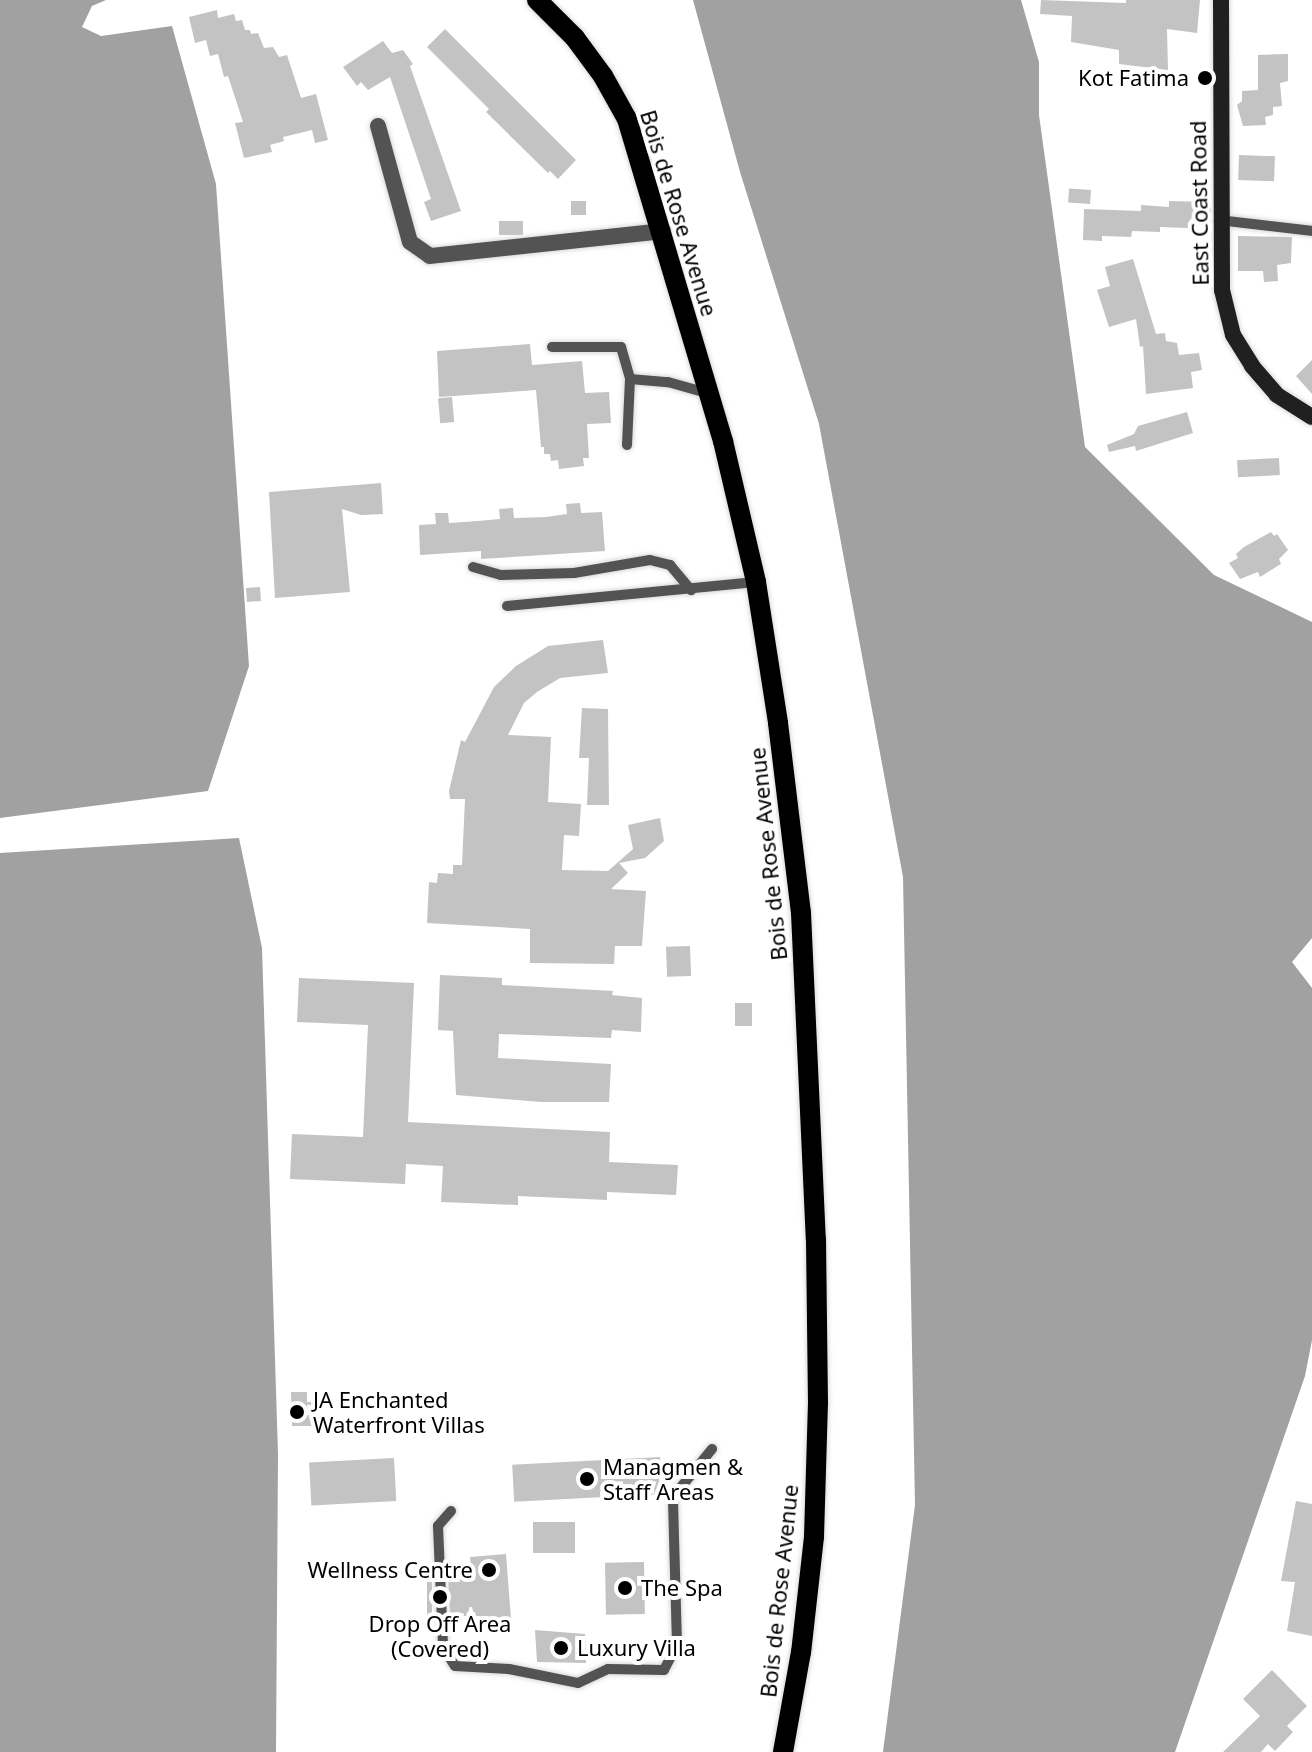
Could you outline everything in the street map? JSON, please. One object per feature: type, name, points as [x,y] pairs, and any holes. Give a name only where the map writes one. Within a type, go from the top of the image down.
[{"type":"main road","name":"Bois de Rose Avenue","points":[[537,0],[575,38],[603,76],[627,119],[663,231],[709,394],[756,582],[778,723],[801,913],[816,1240],[818,1402],[814,1537],[801,1652],[783,1752]]},
{"type":"main road","name":"East Coast Road","points":[[1221,0],[1219,220],[1222,290],[1233,335],[1252,366],[1277,395],[1312,417]]},
{"type":"street","points":[[378,126],[410,242],[430,256],[663,231]]},
{"type":"lane","points":[[1219,220],[1312,231]]},
{"type":"lane","points":[[552,347],[621,347],[630,379],[627,445]]},
{"type":"lane","points":[[630,379],[668,382],[709,394]]},
{"type":"lane","points":[[473,567],[501,575],[574,573],[650,560],[670,565],[691,590]]},
{"type":"lane","points":[[507,606],[756,582]]},
{"type":"lane","points":[[451,1511],[438,1526],[443,1647],[455,1666],[509,1669],[578,1683],[608,1669],[664,1670],[677,1644],[673,1497],[712,1449]]},
{"type":"shaded area","points":[[0,0],[106,0],[92,6],[82,27],[101,36],[172,26],[216,184],[249,666],[208,791],[0,818]]},
{"type":"shaded area","points":[[693,0],[1021,0],[1039,62],[1039,115],[1085,447],[1214,575],[1312,622],[1312,938],[1292,962],[1312,988],[1312,1340],[1305,1376],[1175,1752],[883,1752],[915,1505],[903,877],[819,424],[740,172]]},
{"type":"shaded area","points":[[239,838],[262,948],[278,1454],[276,1752],[0,1752],[0,853]]},
{"type":"building","points":[[1041,0],[1126,3],[1126,0],[1200,0],[1197,33],[1167,29],[1168,70],[1119,64],[1119,50],[1071,42],[1072,16],[1040,14]]},
{"type":"building","points":[[217,10],[218,18],[234,14],[236,21],[242,20],[245,30],[250,30],[251,34],[258,33],[264,48],[273,47],[279,57],[287,55],[301,98],[316,94],[328,140],[315,143],[312,130],[283,137],[284,141],[270,145],[272,152],[244,158],[235,123],[243,122],[228,76],[224,77],[218,54],[210,56],[206,40],[195,43],[189,17]]},
{"type":"building","points":[[445,29],[576,160],[558,179],[550,171],[548,173],[486,112],[489,109],[427,47]]},
{"type":"building","points":[[383,41],[392,53],[403,50],[413,64],[410,66],[461,211],[431,221],[424,202],[431,199],[390,77],[368,90],[361,82],[357,86],[343,67]]},
{"type":"building","points":[[1288,54],[1288,81],[1280,83],[1282,106],[1273,107],[1273,115],[1265,117],[1266,125],[1243,126],[1237,105],[1242,101],[1242,91],[1258,90],[1258,55]]},
{"type":"building","points":[[1239,155],[1275,156],[1274,181],[1238,180]]},
{"type":"building","points":[[1069,188],[1091,190],[1090,204],[1068,202]]},
{"type":"building","points":[[571,201],[586,201],[586,215],[571,215]]},
{"type":"building","points":[[1169,201],[1211,202],[1211,222],[1188,222],[1188,228],[1160,227],[1160,232],[1132,231],[1131,237],[1102,236],[1102,241],[1083,240],[1084,209],[1141,211],[1141,205],[1169,207]]},
{"type":"building","points":[[499,221],[523,221],[523,235],[499,235]]},
{"type":"building","points":[[1238,236],[1292,237],[1291,263],[1277,265],[1278,281],[1264,282],[1263,271],[1238,271]]},
{"type":"building","points":[[1133,259],[1156,334],[1165,333],[1166,341],[1177,343],[1179,355],[1199,353],[1202,370],[1191,372],[1193,388],[1146,394],[1143,346],[1140,347],[1136,319],[1109,327],[1097,290],[1110,286],[1105,267]]},
{"type":"building","points":[[530,344],[532,365],[582,361],[585,393],[609,392],[611,423],[587,424],[589,458],[583,458],[584,466],[559,469],[558,460],[551,461],[550,454],[544,454],[536,390],[439,397],[437,351]]},
{"type":"building","points":[[1312,360],[1312,394],[1296,376]]},
{"type":"building","points":[[452,397],[454,422],[440,423],[438,398]]},
{"type":"building","points":[[1187,412],[1193,433],[1136,451],[1135,446],[1109,452],[1107,445],[1134,434],[1138,426]]},
{"type":"building","points":[[1279,458],[1280,475],[1238,477],[1237,460]]},
{"type":"building","points":[[381,483],[383,514],[361,515],[342,509],[350,592],[275,598],[269,492]]},
{"type":"building","points":[[580,503],[581,513],[602,512],[605,551],[481,559],[481,551],[420,555],[419,525],[436,524],[435,513],[448,513],[449,523],[500,519],[499,509],[513,508],[514,518],[546,517],[567,514],[566,504]]},
{"type":"building","points":[[1271,532],[1274,536],[1277,534],[1288,550],[1279,559],[1281,564],[1260,577],[1258,572],[1240,579],[1229,563],[1238,558],[1236,554],[1244,547]]},
{"type":"building","points":[[260,587],[261,601],[247,602],[246,588]]},
{"type":"building","points":[[603,640],[608,673],[560,678],[537,692],[524,703],[508,735],[551,737],[548,802],[581,804],[579,836],[564,835],[562,870],[608,871],[633,849],[628,825],[660,818],[664,841],[645,858],[619,863],[628,873],[611,889],[646,891],[642,946],[615,946],[614,964],[530,963],[530,929],[427,923],[429,882],[437,883],[438,873],[453,874],[453,865],[462,865],[465,799],[450,799],[449,791],[461,740],[465,742],[494,687],[516,666],[548,646]]},
{"type":"building","points":[[582,708],[608,709],[609,805],[587,805],[589,758],[579,758]]},
{"type":"building","points":[[690,946],[691,976],[667,977],[666,947]]},
{"type":"building","points":[[440,975],[502,978],[502,985],[613,991],[612,995],[642,998],[641,1032],[612,1030],[611,1038],[499,1034],[498,1058],[611,1064],[609,1102],[541,1102],[456,1095],[453,1031],[438,1030]]},
{"type":"building","points":[[299,978],[414,983],[408,1122],[610,1132],[609,1162],[678,1165],[676,1195],[607,1192],[607,1200],[518,1196],[518,1205],[441,1202],[443,1166],[406,1164],[405,1184],[290,1179],[292,1134],[363,1137],[368,1025],[297,1022]]},
{"type":"building","points":[[735,1003],[752,1003],[752,1026],[735,1026]]},
{"type":"building","points":[[291,1392],[307,1392],[307,1402],[315,1402],[315,1426],[292,1426]]},
{"type":"building","name":"Managmen & Staff Areas","points":[[660,1457],[662,1494],[514,1502],[512,1465]]},
{"type":"building","points":[[394,1458],[396,1501],[311,1505],[309,1462]]},
{"type":"building","points":[[1296,1501],[1312,1504],[1312,1636],[1287,1631],[1295,1582],[1281,1581]]},
{"type":"building","points":[[533,1522],[575,1522],[575,1553],[533,1553]]},
{"type":"building","points":[[506,1554],[512,1632],[477,1633],[476,1616],[450,1616],[448,1577],[472,1577],[470,1557]]},
{"type":"building","name":"The Spa","points":[[644,1562],[645,1614],[606,1615],[605,1563]]},
{"type":"building","points":[[427,1578],[432,1578],[432,1616],[427,1616]]},
{"type":"building","name":"Luxury Villa","points":[[535,1630],[585,1634],[586,1663],[537,1662]]},
{"type":"building","points":[[1272,1670],[1307,1706],[1287,1726],[1293,1732],[1275,1751],[1268,1744],[1261,1752],[1223,1752],[1260,1716],[1243,1699]]},
{"type":"place","name":"Kot Fatima","points":[[1205,78]]},
{"type":"place","name":"JA Enchanted Waterfront Villas","points":[[297,1412]]},
{"type":"place","name":"Managmen & Staff Areas","points":[[587,1479]]},
{"type":"place","name":"Wellness Centre","points":[[489,1570]]},
{"type":"place","name":"The Spa","points":[[625,1588]]},
{"type":"place","name":"Drop Off Area (Covered)","points":[[440,1597]]},
{"type":"place","name":"Luxury Villa","points":[[561,1648]]}]
